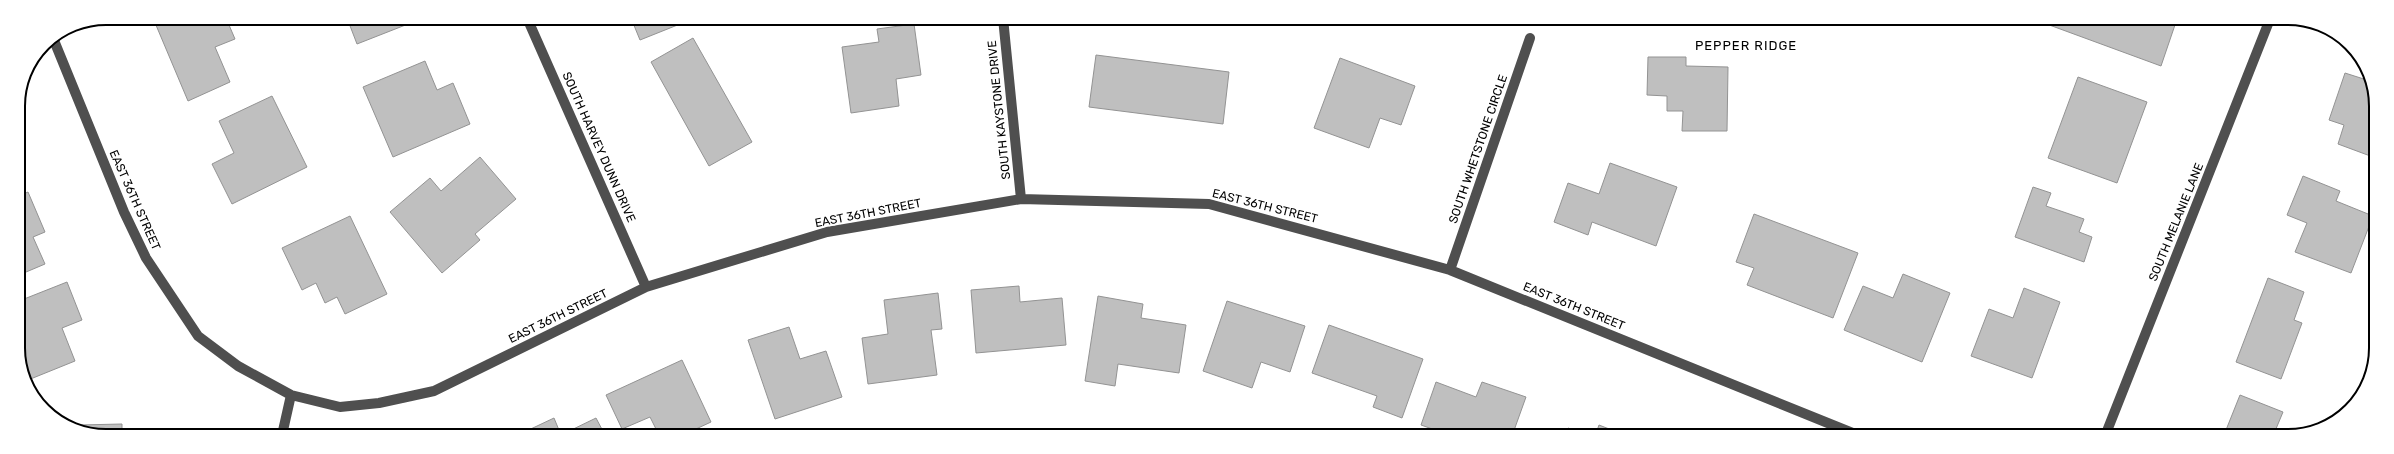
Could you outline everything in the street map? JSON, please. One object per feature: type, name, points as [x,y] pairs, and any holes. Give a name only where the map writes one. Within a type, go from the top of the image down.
[{"type":"street","name":"SOUTH HARVEY DUNN DRIVE","points":[[530,25],[646,287]]},
{"type":"street","name":"SOUTH KAYSTONE DRIVE","points":[[1003,25],[1021,199]]},
{"type":"street","name":"SOUTH MELANIE LANE","points":[[2108,429],[2268,25]]},
{"type":"street","name":"SOUTH WHETSTONE CIRCLE","points":[[1450,270],[1530,38]]},
{"type":"street","name":"EAST 36TH STREET","points":[[55,43],[127,218],[146,258],[198,336],[238,366],[291,395],[340,406],[379,403],[434,390],[646,287],[827,232],[1021,199],[1210,204],[1450,270],[1843,429]]},
{"type":"street","points":[[283,429],[291,395]]},
{"type":"building","points":[[156,25],[229,25],[235,39],[215,47],[230,82],[188,101]]},
{"type":"building","points":[[350,25],[405,25],[357,44]]},
{"type":"building","points":[[634,25],[678,25],[640,40]]},
{"type":"building","points":[[914,25],[921,75],[896,79],[899,106],[851,113],[842,47],[879,42],[877,29]]},
{"type":"building","points":[[2049,25],[2175,25],[2161,66]]},
{"type":"building","points":[[693,38],[752,142],[709,166],[651,62]]},
{"type":"building","points":[[1096,55],[1229,72],[1223,124],[1089,107]]},
{"type":"building","points":[[1648,57],[1686,57],[1686,66],[1728,67],[1727,131],[1682,131],[1683,111],[1667,111],[1667,96],[1647,95]]},
{"type":"building","points":[[1340,58],[1415,86],[1401,125],[1380,118],[1369,148],[1314,128]]},
{"type":"building","points":[[425,61],[437,90],[453,83],[470,124],[393,157],[363,87]]},
{"type":"building","points":[[2345,73],[2364,79],[2369,106],[2369,156],[2338,144],[2344,125],[2329,120]]},
{"type":"building","points":[[2078,77],[2147,102],[2117,183],[2048,158]]},
{"type":"building","points":[[272,96],[307,167],[232,204],[212,164],[234,153],[219,121]]},
{"type":"building","points":[[480,157],[516,199],[475,234],[480,240],[442,273],[390,212],[430,178],[441,191]]},
{"type":"building","points":[[1610,163],[1677,187],[1656,246],[1592,222],[1588,235],[1554,222],[1568,183],[1599,194]]},
{"type":"building","points":[[2303,176],[2340,191],[2336,201],[2369,214],[2369,226],[2351,273],[2295,252],[2307,223],[2287,215]]},
{"type":"building","points":[[2033,187],[2051,193],[2046,206],[2084,219],[2079,232],[2092,237],[2084,262],[2015,237]]},
{"type":"building","points":[[28,192],[45,232],[33,237],[45,264],[25,272],[25,193]]},
{"type":"building","points":[[1754,214],[1858,253],[1833,318],[1747,285],[1754,268],[1736,262]]},
{"type":"building","points":[[350,216],[387,294],[345,314],[337,297],[325,303],[316,283],[302,290],[282,248]]},
{"type":"building","points":[[1903,274],[1950,293],[1922,362],[1844,330],[1863,286],[1893,298]]},
{"type":"building","points":[[2268,278],[2304,292],[2294,320],[2302,323],[2281,379],[2236,362]]},
{"type":"building","points":[[67,282],[82,320],[62,328],[75,361],[31,379],[25,353],[25,299]]},
{"type":"building","points":[[1019,286],[1020,302],[1062,298],[1066,345],[976,353],[971,290]]},
{"type":"building","points":[[2024,288],[2060,302],[2032,378],[1971,356],[1989,309],[2013,318]]},
{"type":"building","points":[[938,293],[942,329],[931,330],[937,375],[868,384],[862,338],[888,334],[884,300]]},
{"type":"building","points":[[1098,296],[1143,304],[1141,318],[1186,325],[1179,373],[1118,364],[1115,386],[1085,381]]},
{"type":"building","points":[[1227,301],[1305,326],[1290,372],[1261,362],[1252,388],[1203,371]]},
{"type":"building","points":[[1329,325],[1423,359],[1402,418],[1373,407],[1377,396],[1312,373]]},
{"type":"building","points":[[789,327],[800,359],[826,351],[842,397],[775,419],[748,340]]},
{"type":"building","points":[[682,360],[711,422],[696,429],[656,429],[650,417],[622,429],[606,395]]},
{"type":"building","points":[[1436,382],[1476,397],[1482,382],[1526,397],[1515,429],[1432,429],[1421,425]]},
{"type":"building","points":[[2240,395],[2283,412],[2276,429],[2226,429]]},
{"type":"building","points":[[554,418],[559,429],[531,429]]},
{"type":"building","points":[[596,418],[602,429],[573,429]]},
{"type":"building","points":[[122,424],[122,429],[95,428],[81,425]]},
{"type":"building","points":[[1599,425],[1609,429],[1598,429]]},
{"type":"district","name":"PEPPER RIDGE","points":[[1746,45]]}]
